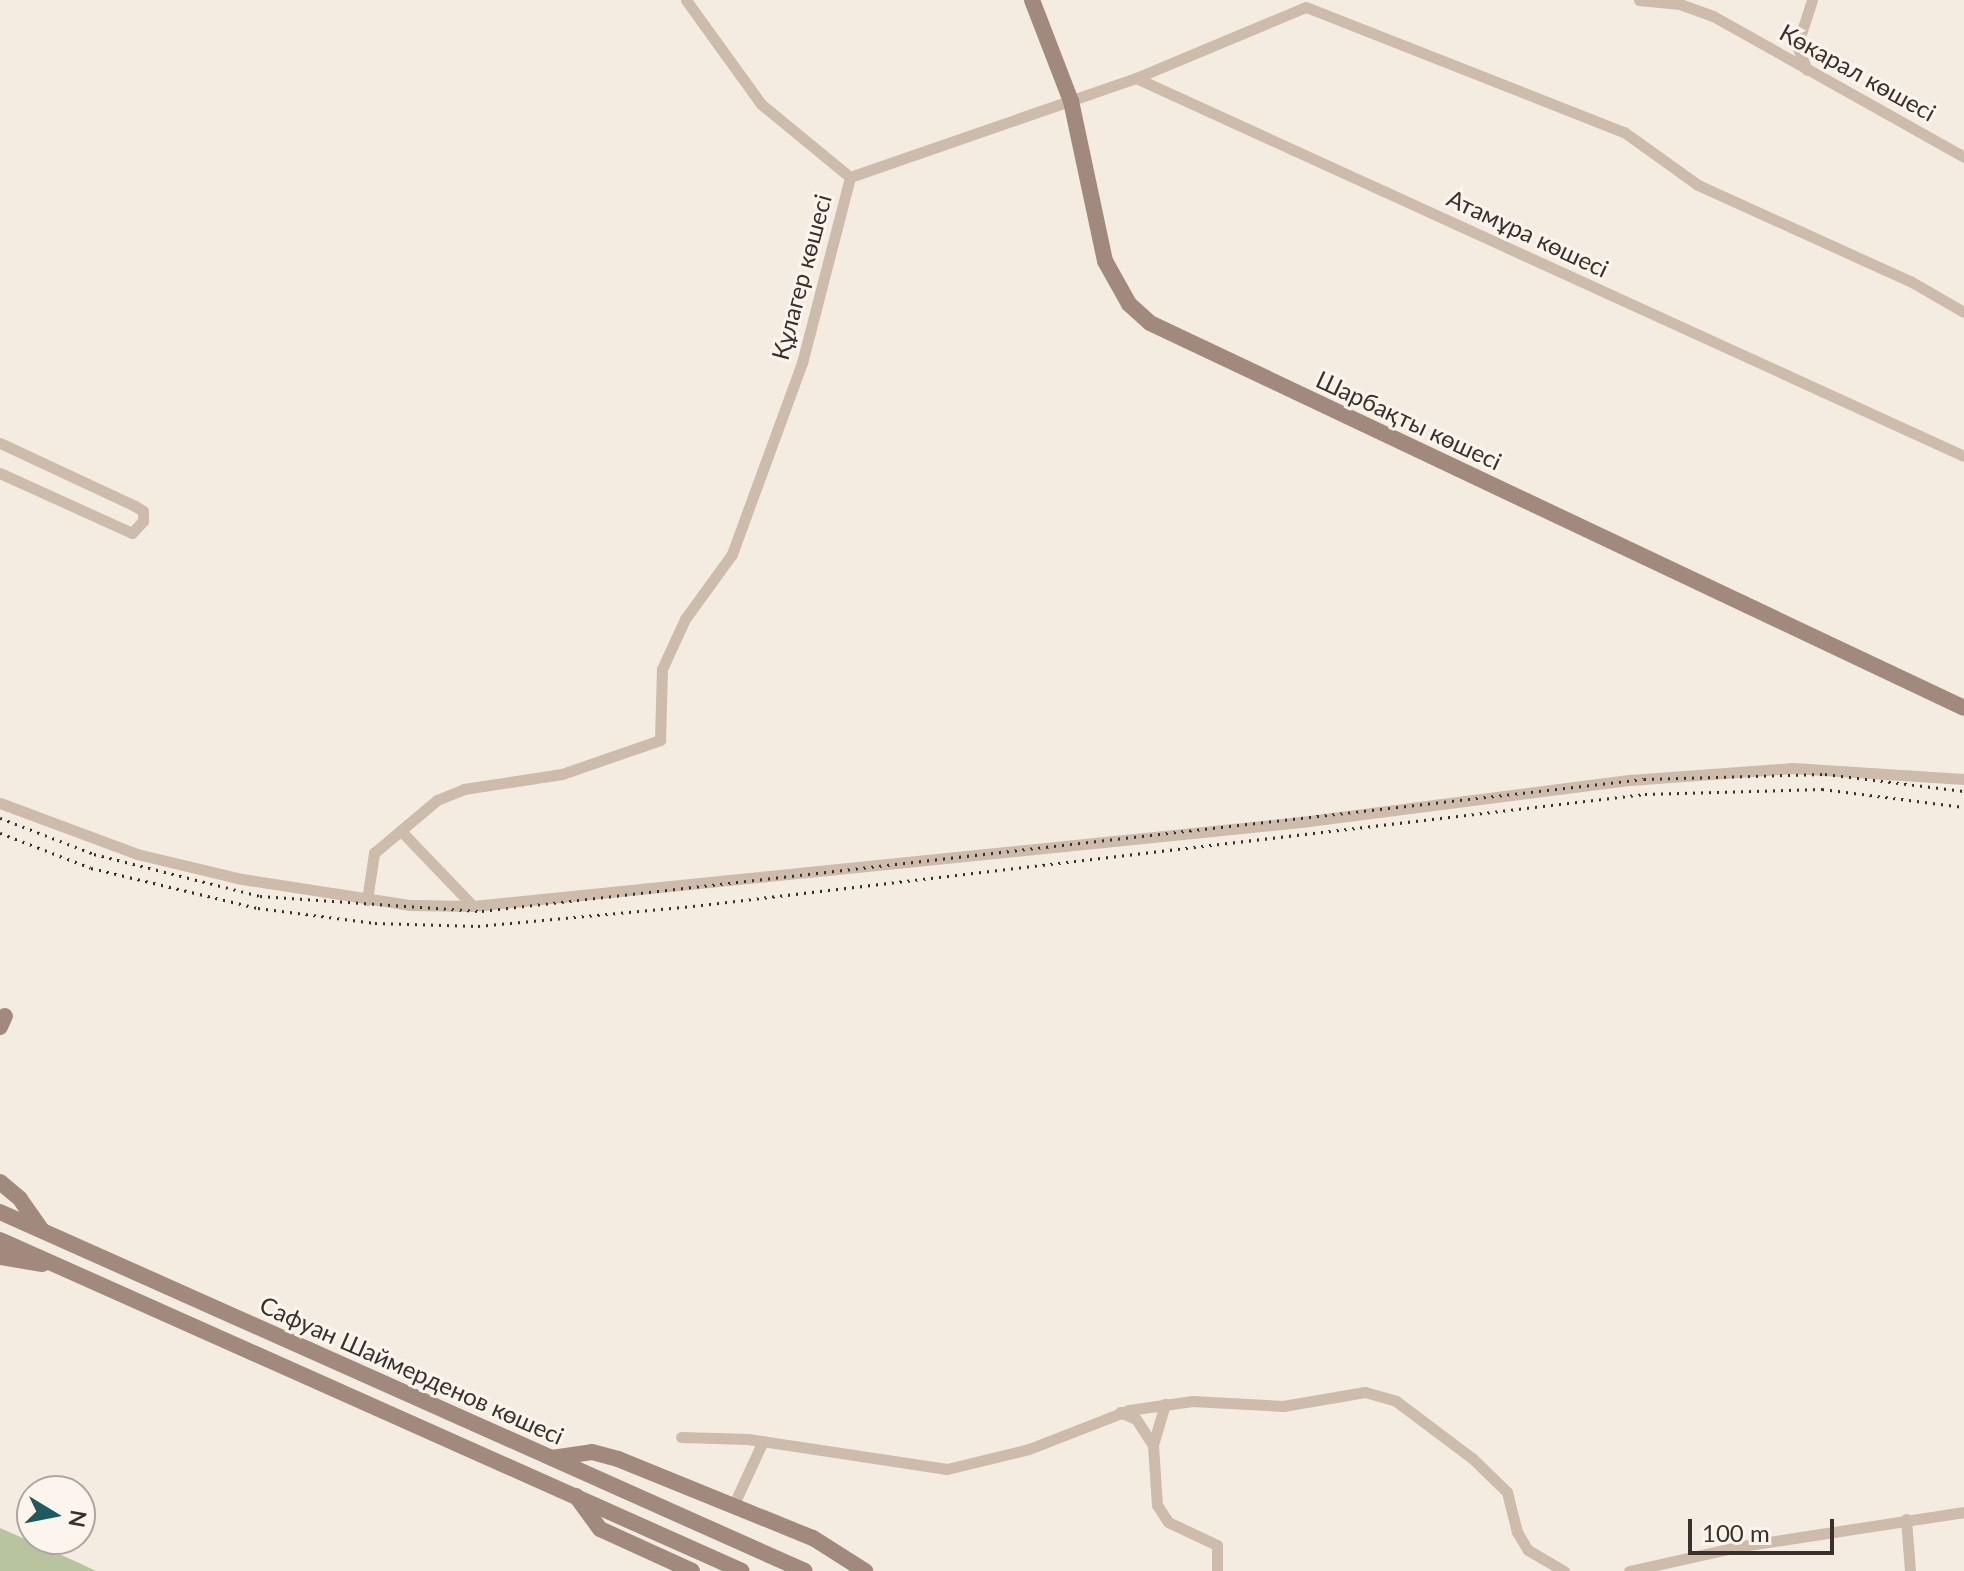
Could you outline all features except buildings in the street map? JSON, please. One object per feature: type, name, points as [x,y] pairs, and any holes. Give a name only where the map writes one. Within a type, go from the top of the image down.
[{"type":"main road","name":"Шарбақты көшесі","points":[[1032,0],[1071,101],[1105,261],[1129,304],[1150,323],[1964,708]]},
{"type":"main road","points":[[0,1182],[20,1199],[43,1231]]},
{"type":"main road","name":"Сафуан Шаймерденов көшесі","points":[[0,1212],[805,1571]]},
{"type":"main road","name":"Сафуан Шаймерденов көшесі","points":[[0,1240],[742,1571]]},
{"type":"main road","points":[[0,1257],[60,1266]]},
{"type":"main road","points":[[552,1458],[592,1452],[734,1504],[813,1538],[865,1571]]},
{"type":"main road","points":[[576,1496],[600,1529],[692,1571]]},
{"type":"street","points":[[686,0],[761,104],[850,177]]},
{"type":"street","name":"Көкарал көшесі","points":[[1639,0],[1680,4],[1713,16],[1964,157]]},
{"type":"street","points":[[1807,70],[1797,46],[1812,0]]},
{"type":"street","points":[[1071,101],[1136,78],[1309,3],[1624,132],[1698,185],[1910,281],[1964,312]]},
{"type":"street","name":"Атамұра көшесі","points":[[1136,78],[1964,456]]},
{"type":"street","name":"Құлагер көшесі","points":[[401,831],[444,796],[562,774],[660,740],[662,669],[685,619],[732,554],[743,515],[802,363],[850,177],[1071,101]]},
{"type":"street","points":[[0,443],[135,506],[143,511],[143,521],[132,533],[0,473]]},
{"type":"street","points":[[0,803],[137,854],[302,892],[367,900],[473,906],[1301,822],[1630,780],[1793,768],[1964,779]]},
{"type":"street","points":[[367,900],[367,869],[374,853],[401,831],[473,906]]},
{"type":"street","points":[[681,1437],[763,1441],[947,1469],[1029,1449],[1120,1412],[1165,1404],[1283,1406],[1365,1392],[1396,1401],[1436,1427],[1507,1492],[1517,1532],[1528,1550],[1564,1571]]},
{"type":"street","points":[[1165,1404],[1153,1445],[1157,1505],[1168,1522],[1217,1545],[1217,1571]]},
{"type":"street","points":[[1120,1412],[1136,1419],[1153,1445]]},
{"type":"street","points":[[734,1504],[763,1441]]},
{"type":"street","points":[[1629,1571],[1906,1519],[1964,1512]]},
{"type":"street","points":[[1906,1519],[1910,1571]]},
{"type":"green space","points":[[0,1528],[16,1535],[16,1555],[61,1555],[96,1571],[0,1571]]},
{"type":"railway","points":[[0,818],[94,854],[260,896],[482,911],[1644,779],[1825,774],[1964,791]]},
{"type":"railway","points":[[0,833],[91,868],[258,908],[375,923],[478,926],[693,906],[1645,794],[1822,789],[1964,807]]}]
